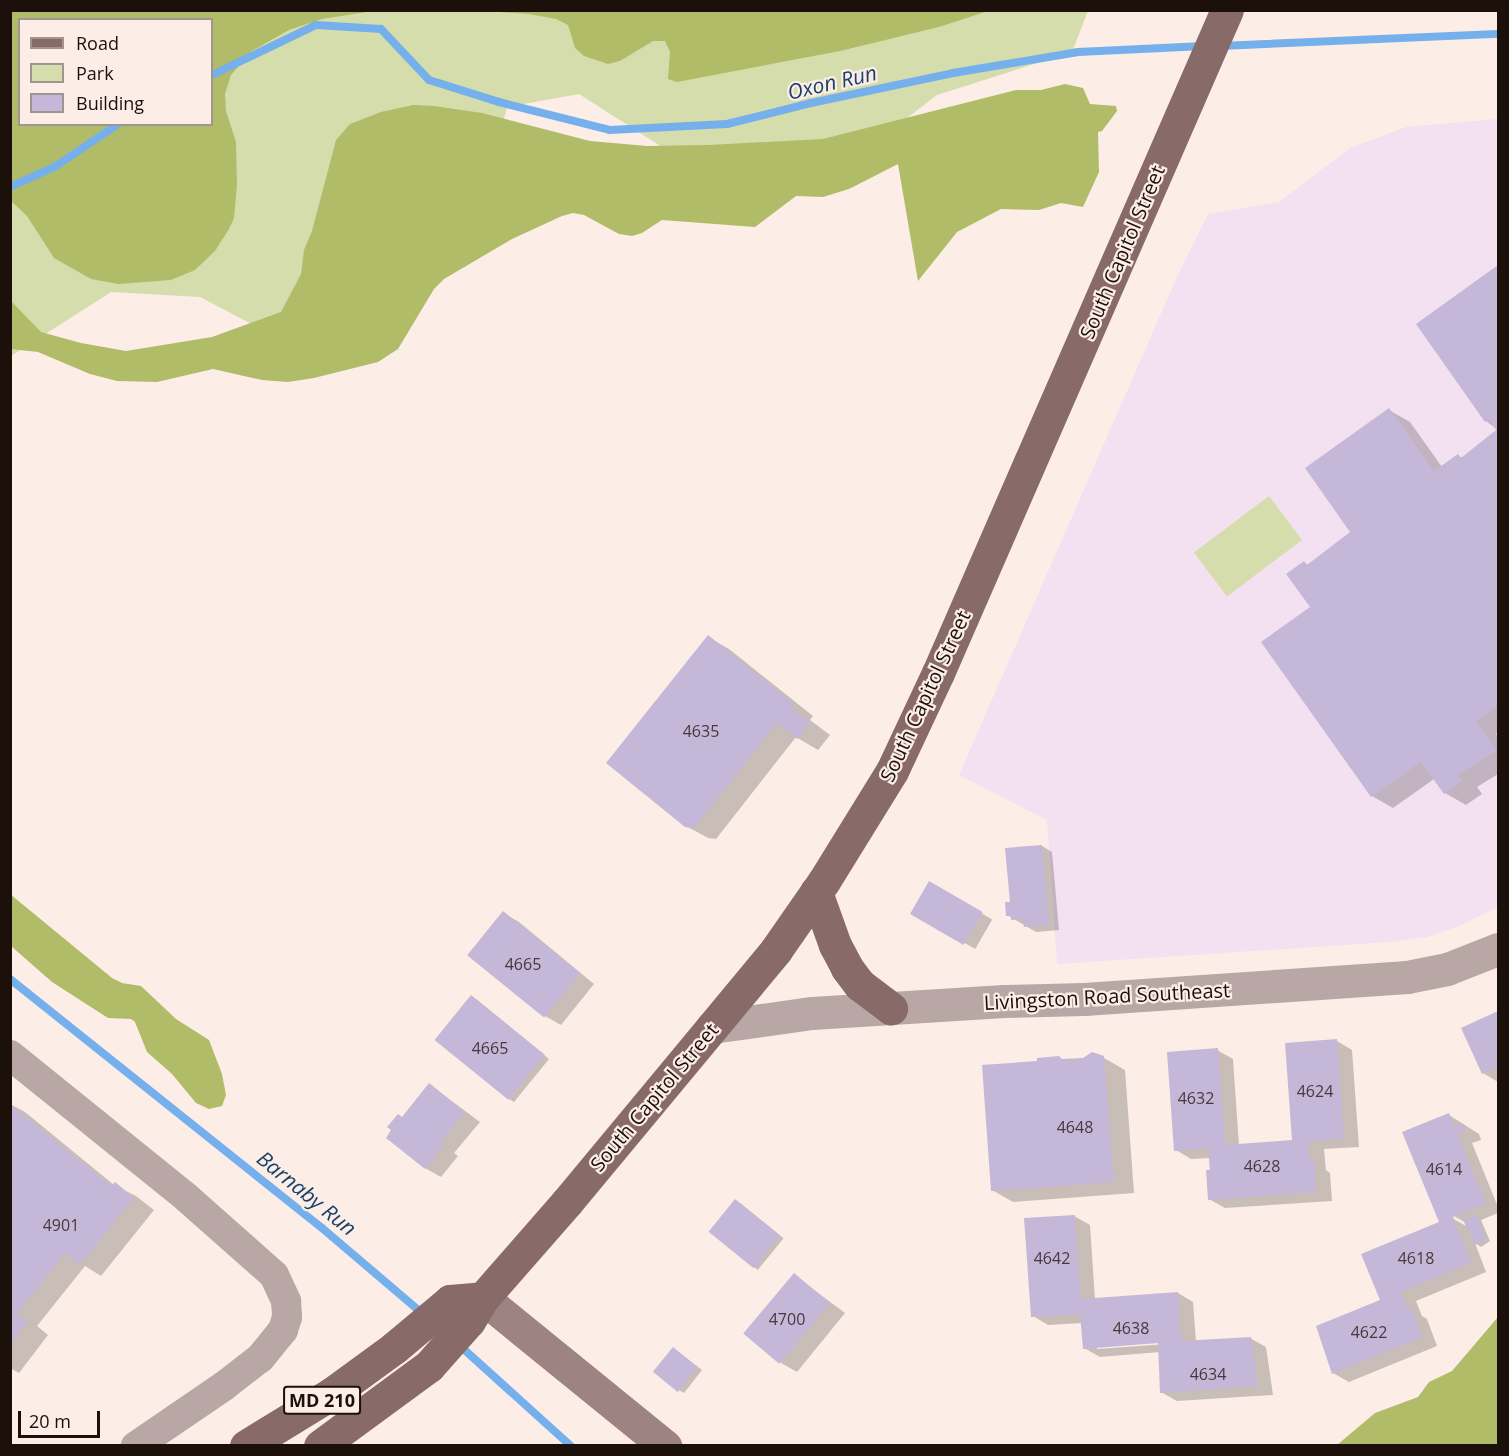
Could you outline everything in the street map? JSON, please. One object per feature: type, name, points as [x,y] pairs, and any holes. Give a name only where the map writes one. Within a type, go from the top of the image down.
[{"type":"main road","name":"South Capitol Street","points":[[468,1307],[712,1027],[776,950],[816,892],[892,771],[1227,10]]},
{"type":"main road","points":[[816,892],[835,945],[847,968],[860,985],[891,1008]]},
{"type":"main road","points":[[468,1307],[665,1446]]},
{"type":"main road","name":"MD 210","points":[[246,1446],[331,1394],[394,1348],[468,1307]]},
{"type":"main road","name":"MD 210","points":[[320,1446],[429,1366],[468,1307]]},
{"type":"street","name":"Livingston Road Southeast","points":[[712,1027],[812,1013],[1084,999],[1407,977],[1454,967],[1498,949]]},
{"type":"street","points":[[10,1055],[187,1198],[274,1275],[286,1301],[287,1317],[283,1330],[260,1358],[224,1386],[136,1446]]},
{"type":"shaded area","points":[[1498,119],[1498,907],[1459,926],[1427,937],[1389,942],[1057,964],[1047,820],[959,775],[1177,277],[1208,214],[1279,202],[1350,148],[1406,127]]},
{"type":"green space","points":[[11,10],[407,11],[367,12],[322,19],[289,30],[252,51],[231,75],[225,94],[226,111],[236,142],[237,185],[234,218],[215,251],[195,270],[171,280],[118,284],[91,279],[54,258],[27,216],[11,201]]},
{"type":"green space","points":[[988,10],[939,27],[840,51],[677,82],[668,79],[670,52],[665,41],[653,41],[620,61],[608,64],[584,56],[575,48],[568,25],[556,19],[529,14],[485,11]]},
{"type":"green space","points":[[11,11],[1088,11],[1072,52],[937,95],[813,190],[695,168],[579,94],[507,107],[476,225],[294,346],[200,297],[111,292],[11,356]]},
{"type":"green space","points":[[1065,84],[1083,88],[1090,104],[1116,106],[1117,111],[1102,131],[1098,132],[1099,172],[1083,207],[1061,203],[1039,210],[1001,209],[957,232],[918,281],[898,164],[849,189],[823,197],[796,196],[755,227],[662,220],[642,233],[632,236],[619,234],[584,215],[573,213],[562,216],[512,239],[444,279],[434,289],[398,349],[378,362],[314,378],[288,382],[262,380],[213,369],[157,382],[117,381],[90,374],[38,352],[11,349],[11,301],[41,332],[81,343],[126,351],[212,337],[281,312],[301,274],[304,250],[312,231],[336,140],[350,124],[381,112],[413,105],[434,106],[482,113],[590,141],[647,146],[708,145],[823,139],[1016,90],[1041,90]]},
{"type":"green space","points":[[1269,496],[1302,540],[1227,596],[1194,553]]},
{"type":"green space","points":[[10,894],[112,978],[122,983],[141,986],[176,1019],[209,1040],[222,1074],[226,1095],[222,1106],[209,1109],[196,1103],[172,1074],[147,1052],[135,1022],[131,1019],[108,1018],[52,982],[11,946]]},
{"type":"green space","points":[[1498,1317],[1498,1445],[1337,1445],[1375,1413],[1418,1397],[1429,1382],[1452,1371]]},
{"type":"building","points":[[1498,265],[1498,705],[1476,721],[1497,751],[1457,775],[1462,781],[1444,794],[1421,762],[1371,797],[1261,642],[1310,607],[1286,574],[1304,561],[1307,565],[1350,532],[1305,468],[1389,408],[1434,471],[1458,454],[1461,458],[1496,430],[1489,419],[1485,422],[1416,324]]},
{"type":"building","points":[[708,635],[793,703],[790,707],[810,722],[797,739],[777,723],[694,828],[685,827],[606,763]]},
{"type":"building","points":[[1042,845],[1049,925],[1024,927],[1023,919],[1011,920],[1011,916],[1006,916],[1005,902],[1010,902],[1005,848]]},
{"type":"building","points":[[929,881],[983,912],[964,945],[910,914]]},
{"type":"building","points":[[503,911],[580,973],[544,1018],[467,955]]},
{"type":"building","points":[[471,995],[545,1055],[508,1100],[434,1040]]},
{"type":"building","points":[[1498,1011],[1498,1067],[1482,1074],[1461,1028]]},
{"type":"building","points":[[1337,1039],[1344,1138],[1309,1141],[1310,1162],[1315,1162],[1316,1192],[1208,1200],[1206,1170],[1210,1170],[1208,1148],[1174,1151],[1167,1052],[1218,1048],[1225,1145],[1292,1140],[1285,1043]]},
{"type":"building","points":[[1092,1052],[1104,1056],[1114,1182],[991,1191],[982,1065],[1037,1061],[1037,1058],[1059,1056],[1062,1059],[1083,1058]]},
{"type":"building","points":[[429,1083],[465,1112],[440,1143],[444,1146],[425,1169],[386,1138],[391,1130],[387,1127],[398,1114],[402,1117]]},
{"type":"building","points":[[10,1104],[111,1186],[115,1182],[134,1198],[79,1265],[65,1253],[17,1313],[28,1322],[10,1348]]},
{"type":"building","points":[[1449,1113],[1454,1125],[1464,1124],[1466,1131],[1457,1134],[1486,1203],[1453,1217],[1471,1263],[1401,1292],[1408,1310],[1411,1308],[1423,1337],[1332,1374],[1316,1326],[1380,1300],[1361,1254],[1439,1222],[1402,1132]]},
{"type":"building","points":[[735,1199],[780,1236],[754,1268],[709,1232]]},
{"type":"building","points":[[1075,1215],[1081,1299],[1178,1292],[1181,1341],[1251,1337],[1258,1386],[1160,1393],[1158,1343],[1083,1349],[1080,1314],[1031,1317],[1024,1218]]},
{"type":"building","points":[[1476,1215],[1486,1238],[1475,1245],[1463,1220]]},
{"type":"building","points":[[794,1273],[830,1303],[779,1364],[743,1334]]},
{"type":"building","points":[[673,1347],[698,1367],[678,1392],[653,1372]]},
{"type":"waterway","name":"Oxon Run","points":[[213,75],[316,25],[381,29],[429,80],[499,102],[610,130],[727,124],[811,103],[953,73],[1078,52],[1204,46]]},
{"type":"waterway","name":"Oxon Run","points":[[1220,46],[1498,34]]},
{"type":"waterway","name":"Oxon Run","points":[[10,187],[56,166],[115,126]]},
{"type":"waterway","name":"Barnaby Run","points":[[10,979],[322,1228],[423,1314]]},
{"type":"waterway","name":"Barnaby Run","points":[[458,1344],[571,1446]]}]
